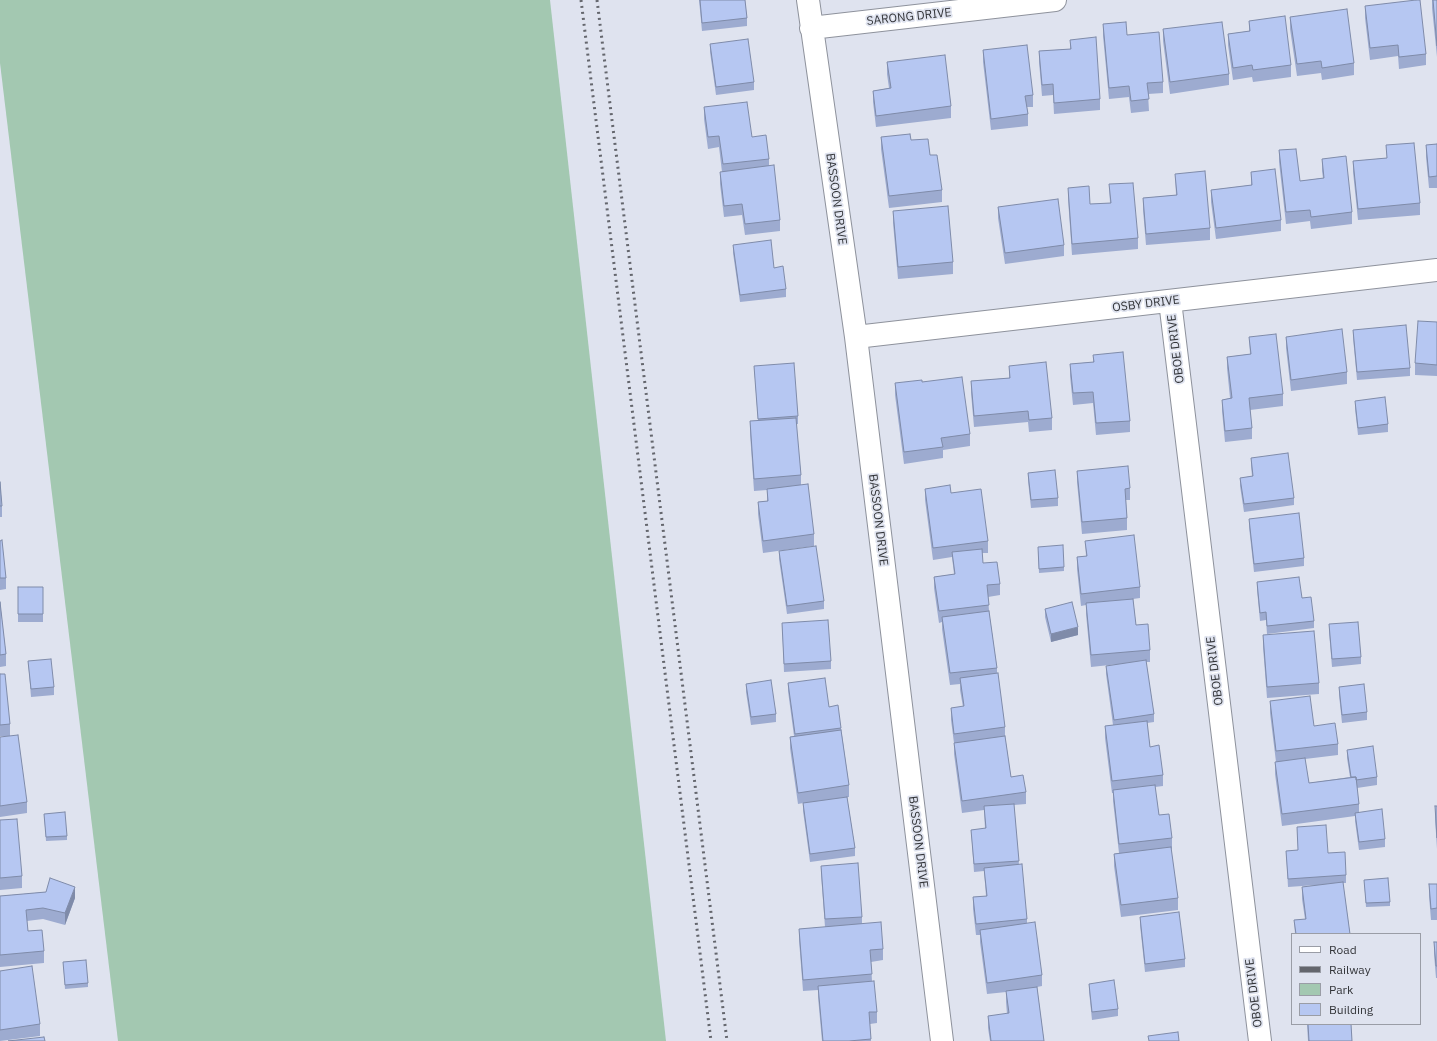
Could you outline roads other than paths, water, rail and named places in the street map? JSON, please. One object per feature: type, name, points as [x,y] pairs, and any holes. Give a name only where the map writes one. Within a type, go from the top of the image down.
[{"type":"street","name":"BASSOON DRIVE","points":[[808,0],[856,337],[942,1041]]},
{"type":"street","name":"SARONG DRIVE","points":[[811,28],[1054,0]]},
{"type":"street","name":"OSBY DRIVE","points":[[856,337],[1437,270]]},
{"type":"street","name":"OBOE DRIVE","points":[[1170,301],[1260,1041]]},
{"type":"railway","points":[[581,0],[711,1041]]},
{"type":"railway","points":[[597,0],[727,1041]]}]
